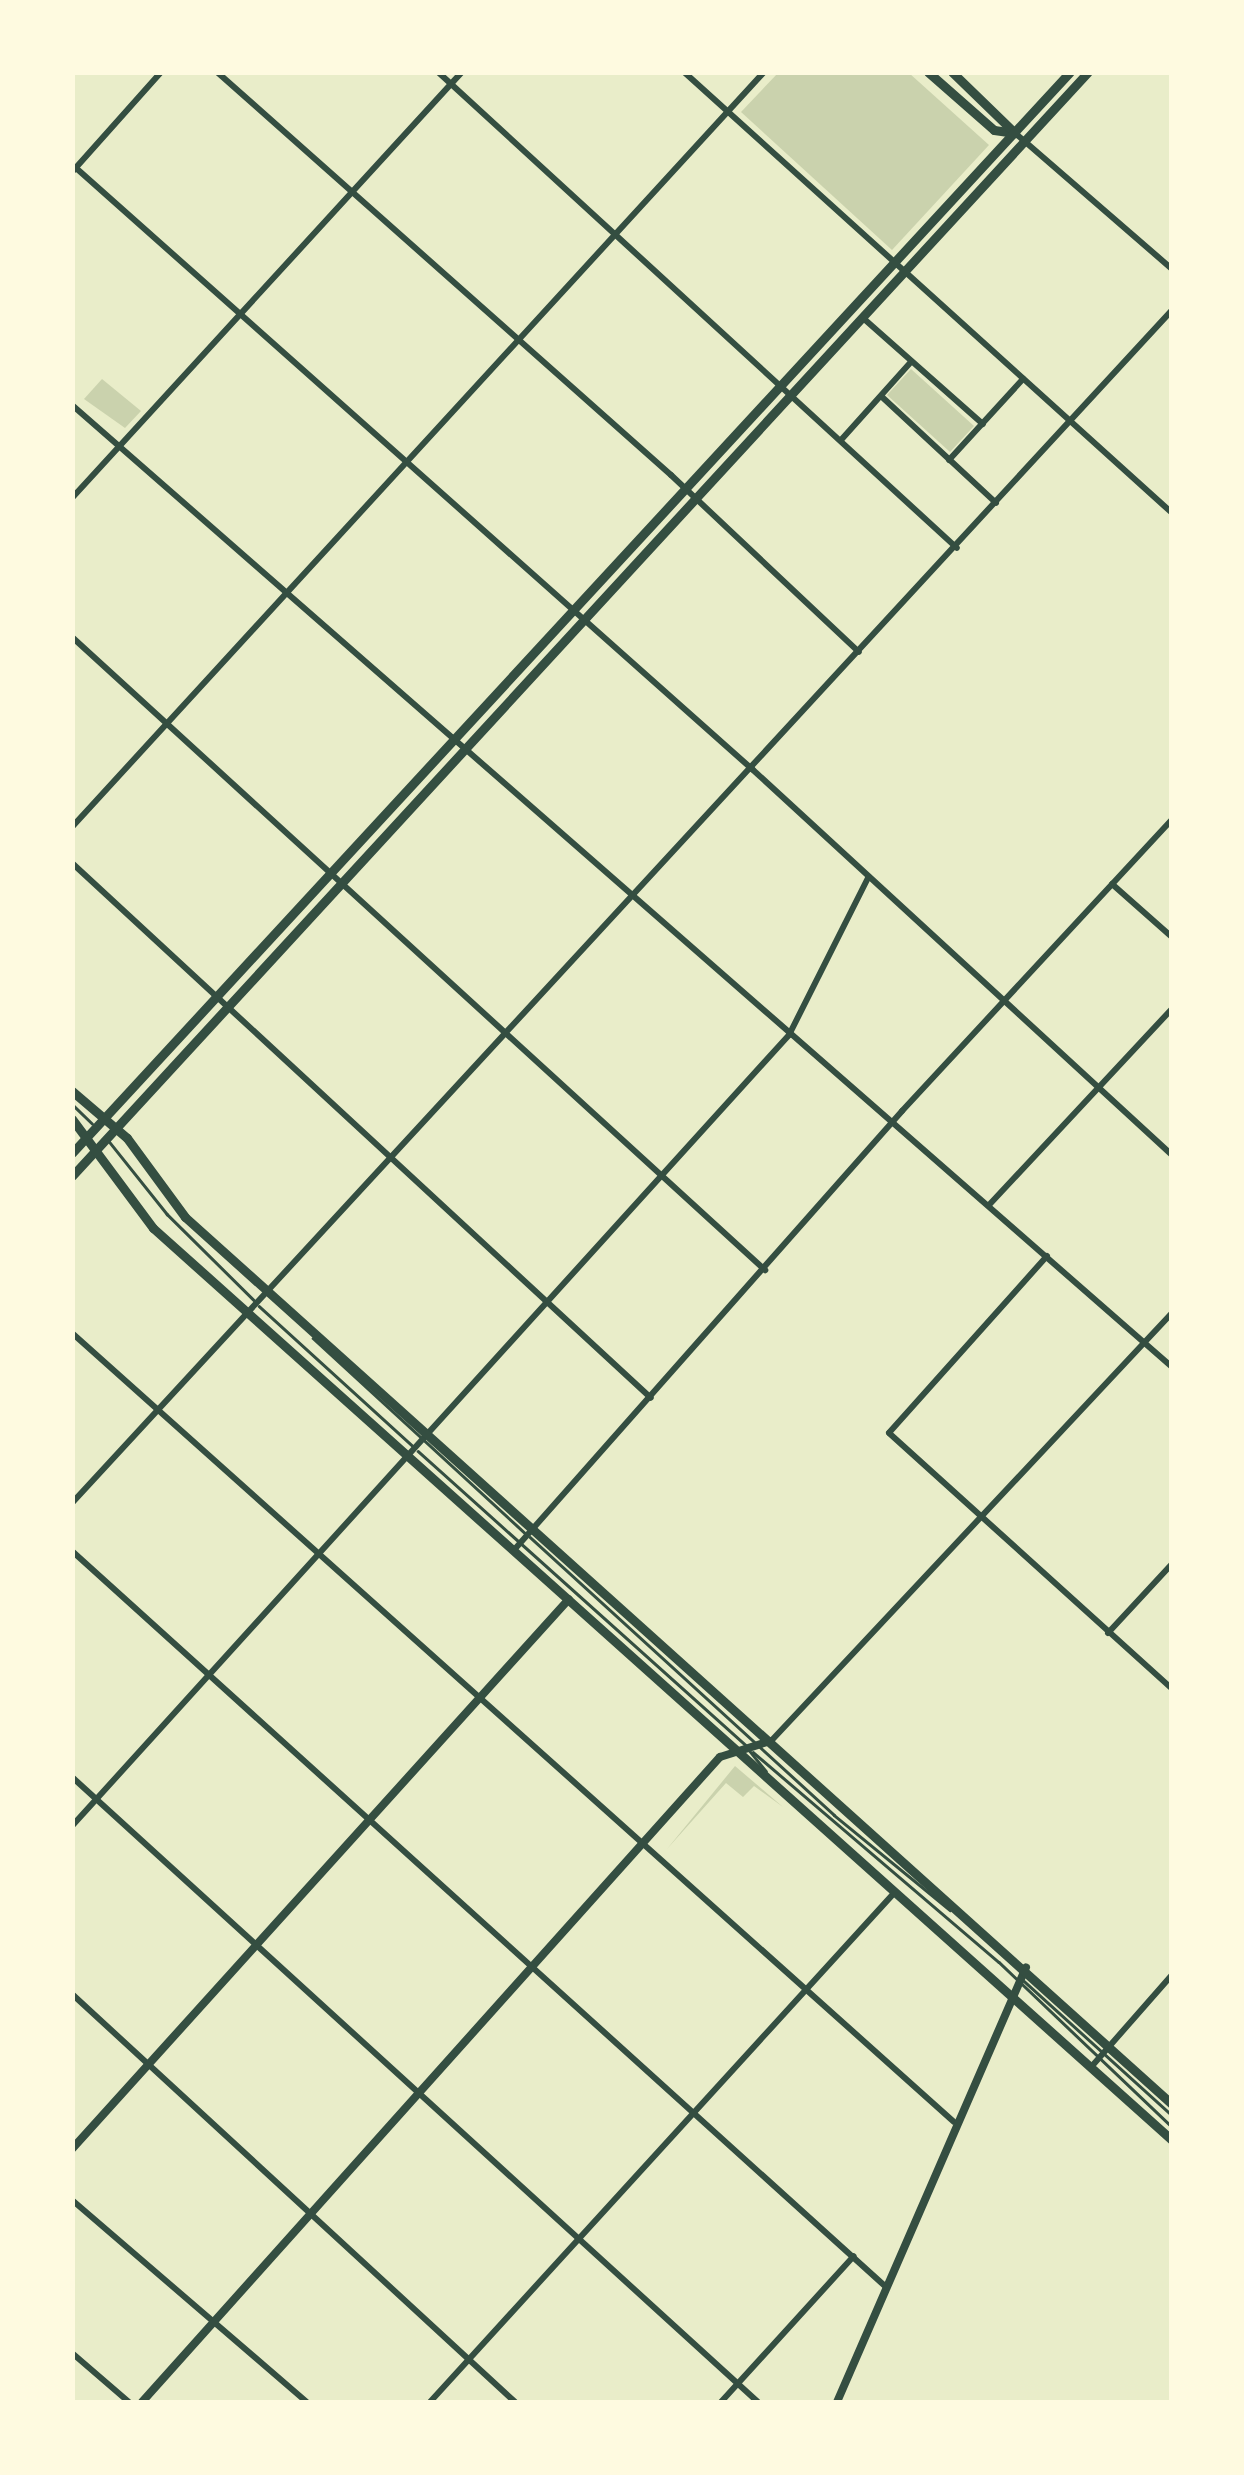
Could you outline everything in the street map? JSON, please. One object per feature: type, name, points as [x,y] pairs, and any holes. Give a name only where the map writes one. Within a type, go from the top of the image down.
[{"type":"main road","points":[[928,72],[994,130],[1015,133]]},
{"type":"main road","points":[[952,72],[1015,133]]},
{"type":"main road","points":[[72,1153],[1070,72]]},
{"type":"main road","points":[[72,1176],[343,884],[581,618],[864,318],[1088,72]]},
{"type":"main road","points":[[72,1091],[116,1127],[174,1206],[268,1294],[426,1441],[772,1740],[1021,1975],[1172,2140]]},
{"type":"main road","points":[[72,1119],[147,1221],[249,1314],[414,1454],[569,1599],[739,1746],[775,1784],[1010,1994],[1172,2104]]},
{"type":"street","points":[[161,72],[74,170],[242,313],[752,769],[1002,1003],[1172,1155]]},
{"type":"street","points":[[217,72],[859,652]]},
{"type":"street","points":[[438,72],[784,384],[956,548]]},
{"type":"street","points":[[72,498],[462,72]]},
{"type":"street","points":[[684,72],[1172,513]]},
{"type":"street","points":[[72,826],[764,72]]},
{"type":"street","points":[[1015,133],[1172,269]]},
{"type":"street","points":[[72,1503],[1172,310]]},
{"type":"street","points":[[864,318],[983,424]]},
{"type":"street","points":[[841,440],[912,362]]},
{"type":"street","points":[[949,460],[1023,379]]},
{"type":"street","points":[[881,396],[996,503]]},
{"type":"street","points":[[72,405],[1172,1367]]},
{"type":"street","points":[[72,637],[765,1270]]},
{"type":"street","points":[[517,1547],[894,1123],[1172,819]]},
{"type":"street","points":[[72,863],[651,1398]]},
{"type":"street","points":[[72,1826],[426,1441],[789,1035],[868,878]]},
{"type":"street","points":[[1112,884],[1172,937]]},
{"type":"street","points":[[989,1205],[1172,1010]]},
{"type":"street","points":[[1047,1256],[890,1432],[1172,1689]]},
{"type":"street","points":[[142,2402],[309,2211],[642,1845],[739,1746],[772,1740],[1172,1312]]},
{"type":"street","points":[[72,1333],[954,2122]]},
{"type":"street","points":[[72,1551],[885,2286]]},
{"type":"street","points":[[1108,1634],[1172,1564]]},
{"type":"street","points":[[72,2150],[569,1599]]},
{"type":"street","points":[[72,1777],[258,1944],[575,2242],[758,2402]]},
{"type":"street","points":[[430,2402],[896,1892]]},
{"type":"street","points":[[838,2402],[954,2122],[1021,1975]]},
{"type":"street","points":[[1099,2056],[1172,1975]]},
{"type":"street","points":[[72,1994],[515,2402]]},
{"type":"street","points":[[72,2200],[307,2402]]},
{"type":"street","points":[[721,2402],[854,2256]]},
{"type":"street","points":[[72,2353],[129,2402]]},
{"type":"lane","points":[[72,1104],[107,1138],[167,1214],[414,1454]]},
{"type":"lane","points":[[530,1532],[759,1744],[1021,1975],[1172,2127]]},
{"type":"lane","points":[[517,1547],[739,1746],[1021,1975]]},
{"type":"lane","points":[[1099,2056],[1172,2115]]},
{"type":"green space","points":[[778,73],[909,73],[989,145],[892,250],[741,112]]},
{"type":"green space","points":[[911,369],[974,426],[950,452],[887,395]]},
{"type":"green space","points":[[102,379],[141,411],[125,428],[84,399]]},
{"type":"green space","points":[[735,1766],[783,1807],[754,1786],[743,1797],[726,1783],[667,1849]]}]
